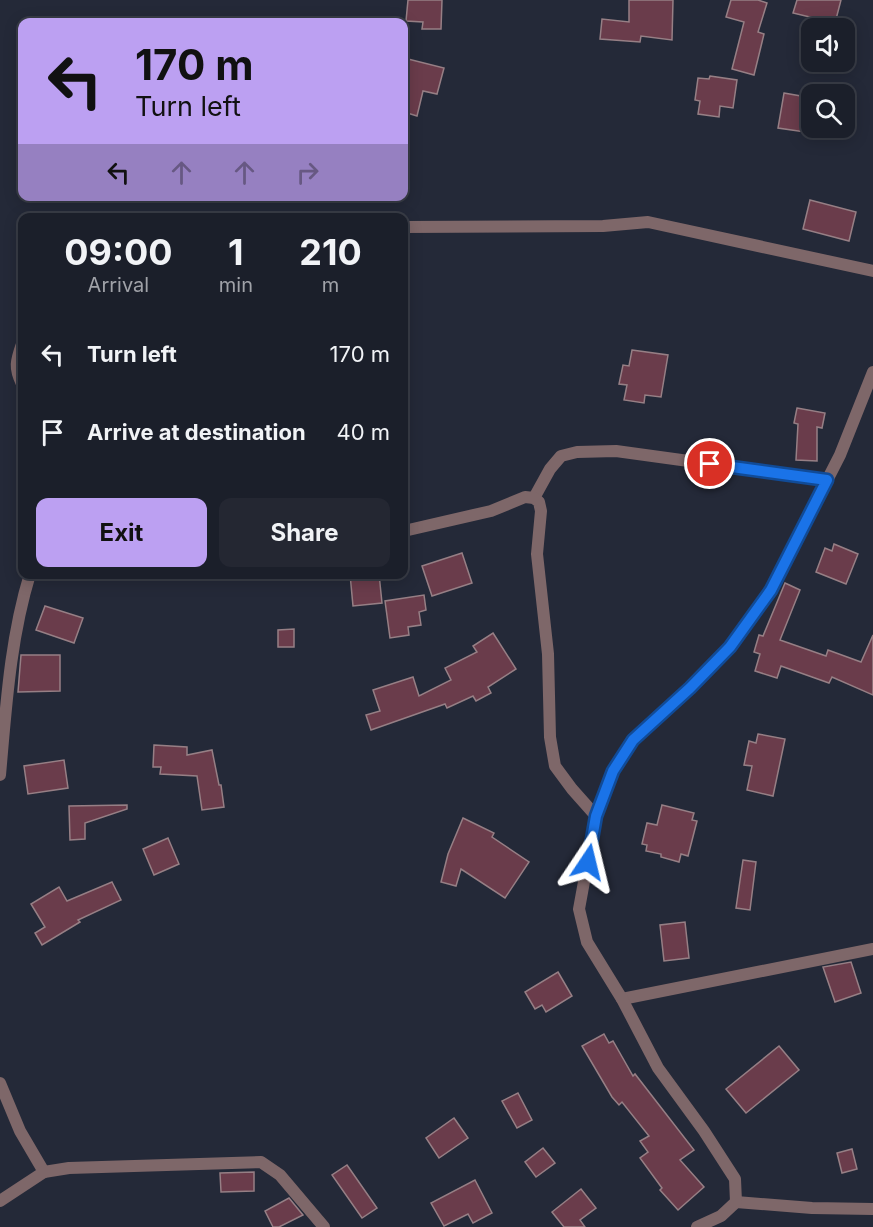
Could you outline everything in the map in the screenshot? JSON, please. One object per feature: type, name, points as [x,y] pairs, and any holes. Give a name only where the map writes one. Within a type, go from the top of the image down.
[{"type":"street","points":[[408,227],[603,226],[648,222],[873,271]]},
{"type":"street","points":[[18,357],[16,371],[18,375]]},
{"type":"street","points":[[736,1202],[735,1179],[705,1131],[658,1068],[622,999],[587,942],[579,909],[596,816],[613,771],[633,740],[690,688],[730,647],[771,590],[840,455],[873,372]]},
{"type":"street","points":[[534,498],[550,469],[561,456],[577,452],[616,451],[827,480]]},
{"type":"street","points":[[408,530],[490,511],[525,497],[534,498],[539,502],[541,511],[537,554],[548,654],[551,747],[555,766],[596,816]]},
{"type":"street","points":[[0,775],[8,692],[21,606],[29,579]]},
{"type":"street","points":[[622,999],[873,949]]},
{"type":"street","points":[[0,1083],[20,1131],[44,1172]]},
{"type":"street","points":[[0,1201],[44,1172],[69,1168],[261,1162],[280,1175],[324,1227]]},
{"type":"street","points":[[697,1227],[720,1216],[736,1202],[813,1208],[873,1209]]},
{"type":"building","points":[[408,0],[442,0],[441,29],[422,29],[423,22],[408,21]]},
{"type":"building","points":[[629,0],[673,0],[672,40],[641,36],[640,42],[600,39],[602,19],[629,22]]},
{"type":"building","points":[[731,0],[758,0],[767,3],[758,32],[764,34],[754,75],[732,69],[744,22],[726,17]]},
{"type":"building","points":[[797,0],[841,0],[836,18],[814,18],[793,13]]},
{"type":"building","points":[[408,59],[444,68],[437,94],[423,91],[417,116],[408,113]]},
{"type":"building","points":[[710,76],[737,80],[733,108],[720,106],[719,117],[698,114],[700,101],[695,100],[698,78],[709,79]]},
{"type":"building","points":[[784,93],[801,96],[801,131],[778,128]]},
{"type":"building","points":[[810,200],[856,212],[849,241],[803,229]]},
{"type":"building","points":[[632,350],[668,355],[661,397],[645,395],[644,403],[624,400],[627,385],[619,384],[623,365],[629,366]]},
{"type":"building","points":[[797,408],[825,413],[822,428],[817,427],[817,461],[796,460],[798,424],[794,423]]},
{"type":"building","points":[[834,544],[858,554],[846,584],[816,572],[825,548],[832,551]]},
{"type":"building","points":[[462,553],[472,583],[432,596],[422,566]]},
{"type":"building","points":[[350,579],[380,579],[382,603],[353,606]]},
{"type":"building","points":[[785,583],[800,590],[780,640],[826,656],[828,650],[861,662],[873,635],[873,695],[832,677],[829,683],[781,666],[777,678],[755,671],[760,654],[754,652],[759,635],[763,636]]},
{"type":"building","points":[[424,595],[426,610],[419,612],[421,625],[408,627],[409,635],[390,638],[385,601]]},
{"type":"building","points":[[45,606],[83,618],[74,643],[36,630]]},
{"type":"building","points":[[294,629],[294,647],[278,647],[278,630]]},
{"type":"building","points":[[493,633],[516,669],[488,687],[491,693],[476,701],[473,696],[447,708],[445,704],[371,730],[366,715],[380,711],[373,690],[413,677],[419,696],[451,680],[445,668],[477,652],[473,646]]},
{"type":"building","points":[[21,655],[60,655],[60,691],[18,692]]},
{"type":"building","points":[[758,734],[785,739],[773,796],[747,790],[752,766],[744,765],[749,741],[756,743]]},
{"type":"building","points":[[154,745],[187,747],[187,755],[212,750],[224,807],[202,810],[197,776],[160,774],[161,767],[153,767]]},
{"type":"building","points":[[64,760],[68,788],[28,794],[24,766]]},
{"type":"building","points":[[127,805],[127,809],[85,823],[85,839],[70,840],[69,806]]},
{"type":"building","points":[[662,805],[694,813],[692,820],[697,821],[688,856],[681,854],[679,862],[661,857],[661,854],[646,851],[647,845],[642,844],[647,823],[657,825]]},
{"type":"building","points":[[463,818],[494,833],[492,837],[529,862],[505,898],[461,869],[456,886],[441,882],[448,854]]},
{"type":"building","points":[[168,838],[179,864],[154,875],[143,849]]},
{"type":"building","points":[[743,860],[756,862],[750,910],[736,908]]},
{"type":"building","points":[[112,882],[121,900],[78,920],[80,922],[42,945],[35,933],[45,927],[31,904],[59,887],[67,901]]},
{"type":"building","points":[[685,922],[689,958],[664,961],[660,925]]},
{"type":"building","points":[[851,962],[861,993],[835,1002],[823,967]]},
{"type":"building","points":[[558,972],[572,996],[546,1012],[542,1005],[535,1009],[525,992]]},
{"type":"building","points":[[604,1034],[609,1043],[613,1041],[633,1076],[635,1074],[694,1150],[680,1160],[704,1187],[678,1210],[660,1190],[662,1188],[640,1158],[648,1152],[640,1141],[649,1136],[622,1102],[619,1105],[612,1097],[582,1046]]},
{"type":"building","points":[[779,1046],[799,1070],[746,1113],[726,1089]]},
{"type":"building","points":[[518,1093],[532,1120],[517,1128],[502,1101]]},
{"type":"building","points":[[454,1118],[468,1138],[439,1158],[426,1138]]},
{"type":"building","points":[[543,1148],[555,1163],[536,1177],[525,1162]]},
{"type":"building","points":[[852,1149],[857,1169],[842,1173],[837,1153]]},
{"type":"building","points":[[347,1165],[377,1208],[362,1218],[332,1175]]},
{"type":"building","points":[[254,1172],[254,1191],[221,1192],[220,1173]]},
{"type":"building","points":[[475,1180],[492,1213],[473,1223],[468,1214],[444,1226],[431,1203]]},
{"type":"building","points":[[581,1189],[596,1208],[580,1220],[585,1227],[564,1227],[552,1212]]},
{"type":"building","points":[[289,1198],[303,1215],[279,1227],[273,1227],[265,1211]]},
{"type":"route","points":[[588,862],[596,816],[613,771],[633,740],[690,688],[730,647],[771,590],[827,480],[710,464]]}]
